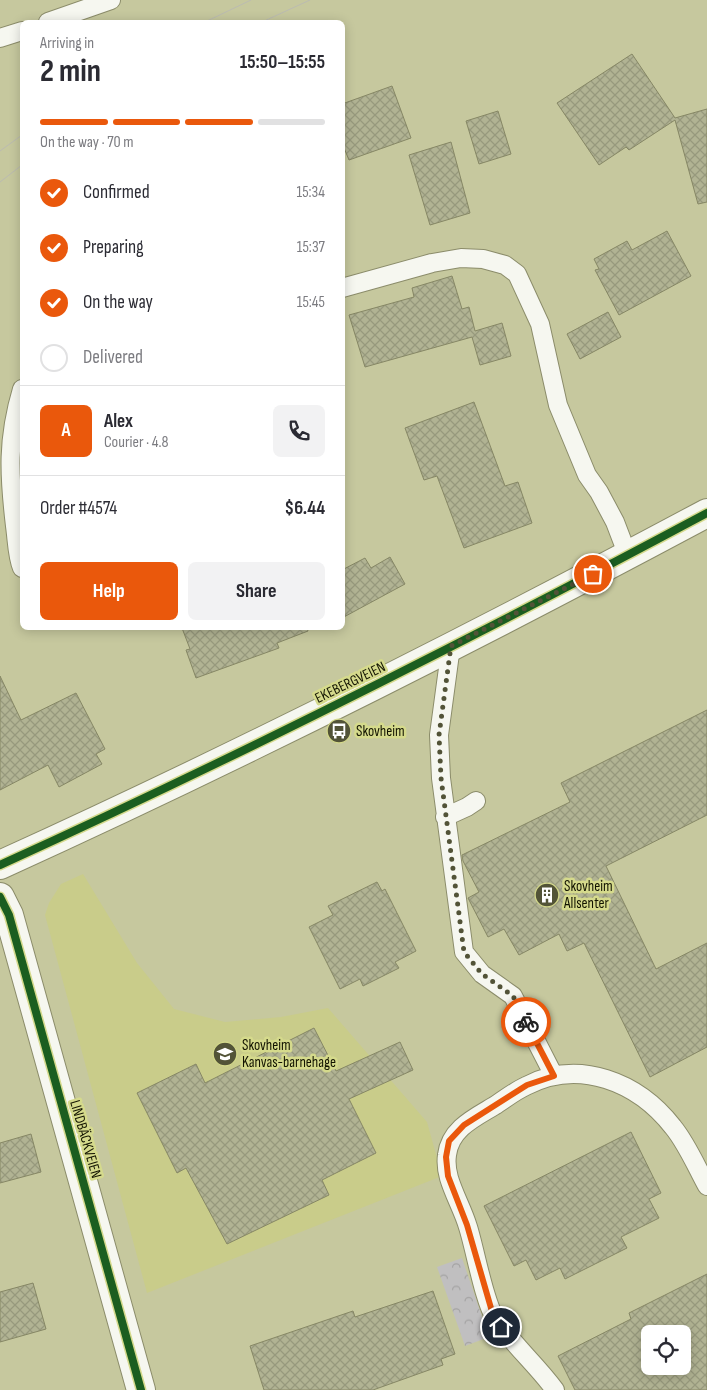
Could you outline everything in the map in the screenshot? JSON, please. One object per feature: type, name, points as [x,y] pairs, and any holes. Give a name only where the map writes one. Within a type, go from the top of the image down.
[{"type":"main road","name":"EKEBERGVEIEN","points":[[0,865],[127,806],[451,646],[628,556],[707,513]]},
{"type":"main road","name":"LINDBÄCKVEIEN","points":[[0,896],[8,915],[24,971],[141,1390]]},
{"type":"lane","points":[[54,20],[111,0]]},
{"type":"lane","points":[[0,38],[20,32]]},
{"type":"lane","points":[[345,287],[432,262],[461,258],[483,259],[505,265],[517,274],[540,324],[558,406],[587,475],[599,492],[615,522],[628,556]]},
{"type":"lane","points":[[20,396],[15,413],[9,451],[11,493],[20,554]]},
{"type":"lane","points":[[451,646],[439,735],[445,817],[464,952],[482,974],[513,996],[554,1076]]},
{"type":"lane","points":[[445,817],[468,807],[476,801]]},
{"type":"lane","points":[[555,1390],[542,1372],[509,1338],[493,1315],[467,1225],[448,1176],[446,1157],[449,1141],[464,1125],[527,1085],[554,1076],[582,1074],[610,1078],[646,1099],[674,1127],[707,1186]]},
{"type":"shaded area","name":"Skovheim Kanvas-barnehage","points":[[83,874],[137,963],[174,1009],[225,1022],[281,1017],[328,1008],[427,1122],[442,1176],[147,1293],[45,915],[49,903],[61,884]]},
{"type":"green space","points":[[462,1258],[489,1337],[465,1346],[437,1267]]},
{"type":"building","points":[[632,54],[675,118],[707,109],[707,202],[698,204],[675,120],[629,150],[626,147],[599,165],[557,103]]},
{"type":"building","points":[[392,86],[411,138],[349,160],[345,150],[345,103]]},
{"type":"building","points":[[498,111],[511,154],[479,164],[466,121]]},
{"type":"building","points":[[451,142],[470,213],[430,225],[409,155]]},
{"type":"building","points":[[667,231],[691,276],[619,315],[595,270],[599,269],[594,259],[627,241],[632,250]]},
{"type":"building","points":[[452,276],[462,309],[469,307],[475,331],[502,323],[511,356],[480,365],[472,337],[365,367],[349,315],[414,297],[412,288]]},
{"type":"building","points":[[608,312],[621,337],[580,359],[567,334]]},
{"type":"building","points":[[474,402],[505,486],[518,482],[532,523],[464,548],[437,476],[424,480],[405,428]]},
{"type":"building","points":[[390,557],[405,584],[345,616],[345,568],[365,558],[371,568]]},
{"type":"building","points":[[183,630],[308,631],[277,643],[279,648],[196,678],[186,650],[190,649]]},
{"type":"building","points":[[0,676],[21,720],[76,693],[105,749],[96,754],[102,764],[59,787],[48,765],[0,790]]},
{"type":"building","name":"Skovheim Allsenter","points":[[707,710],[707,815],[606,866],[656,969],[707,943],[707,1047],[650,1077],[584,943],[567,951],[559,934],[519,955],[504,929],[488,937],[468,898],[479,892],[463,861],[462,855],[570,802],[561,783]]},
{"type":"building","points":[[377,882],[382,891],[385,889],[416,951],[395,962],[399,968],[363,986],[360,979],[340,989],[309,927],[333,915],[328,906]]},
{"type":"building","points":[[314,1028],[336,1071],[400,1042],[413,1070],[349,1099],[376,1153],[322,1180],[329,1195],[227,1244],[186,1168],[177,1173],[137,1093],[196,1064],[205,1083]]},
{"type":"building","points":[[631,1132],[661,1193],[649,1199],[659,1218],[621,1237],[627,1248],[565,1279],[560,1268],[536,1280],[526,1260],[514,1266],[484,1206]]},
{"type":"building","points":[[31,1134],[41,1172],[0,1183],[0,1143]]},
{"type":"building","points":[[707,1274],[707,1390],[575,1390],[558,1356],[631,1319],[629,1313]]},
{"type":"building","points":[[33,1283],[46,1329],[0,1342],[0,1292]]},
{"type":"building","points":[[433,1291],[455,1354],[441,1359],[443,1365],[373,1390],[264,1390],[250,1346],[353,1311],[355,1317]]},
{"type":"tram line","points":[[209,20],[251,0]]},
{"type":"tram line","points":[[266,20],[310,0]]},
{"type":"tram line","points":[[0,151],[20,136]]},
{"type":"tram line","points":[[0,182],[20,167]]},
{"type":"cycle path","points":[[0,865],[90,824],[356,695],[707,513]]},
{"type":"cycle path","points":[[0,897],[9,915],[141,1390]]},
{"type":"way so far","points":[[526,1022],[513,996],[482,974],[464,952],[445,817],[439,735],[451,646],[593,574]]},
{"type":"place","name":"Skovheim","points":[[339,731]]},
{"type":"place","name":"Skovheim Allsenter","points":[[547,895]]},
{"type":"place","name":"Skovheim Kanvas-barnehage","points":[[225,1054]]},
{"type":"route","points":[[501,1327],[493,1315],[467,1225],[448,1176],[446,1157],[449,1141],[464,1125],[527,1085],[554,1076],[536,1046],[526,1022]]}]
